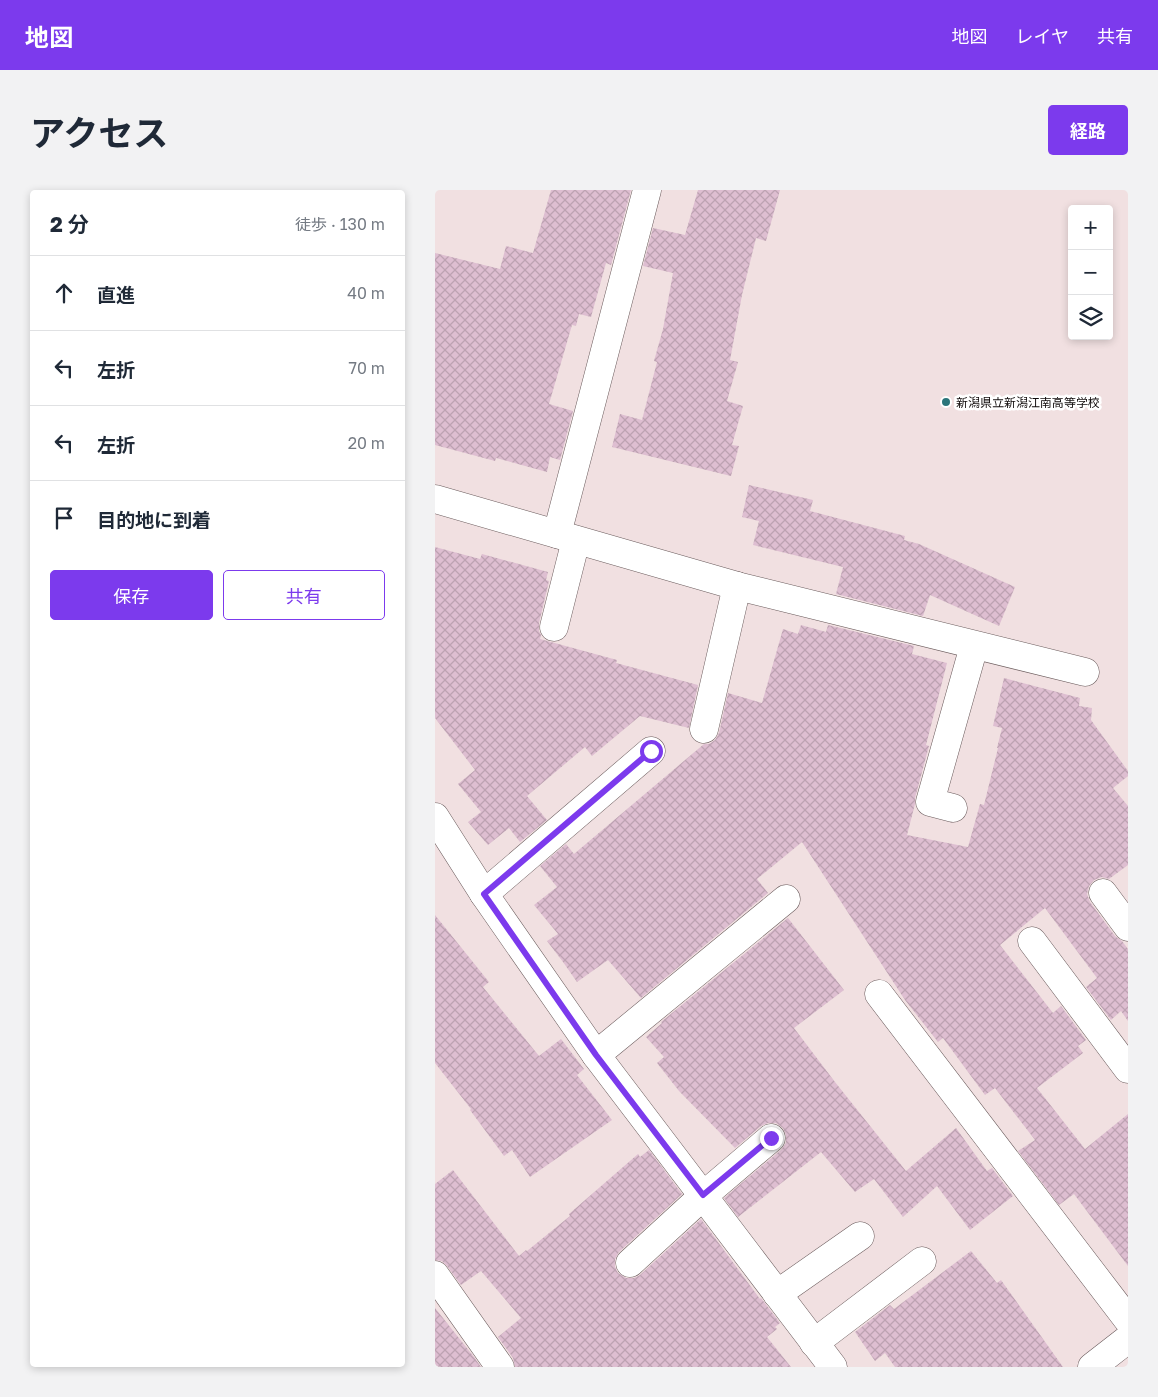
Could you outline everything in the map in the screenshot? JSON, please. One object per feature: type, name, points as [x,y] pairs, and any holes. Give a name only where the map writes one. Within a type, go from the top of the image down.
[{"type":"street","points":[[555,627],[567,537],[647,190]]},
{"type":"street","points":[[435,499],[737,586],[1085,672]]},
{"type":"street","points":[[704,729],[737,586]]},
{"type":"street","points":[[953,808],[929,802],[975,646]]},
{"type":"street","points":[[484,894],[651,751]]},
{"type":"street","points":[[435,817],[484,894],[596,1055],[833,1367]]},
{"type":"street","points":[[1103,893],[1128,926]]},
{"type":"street","points":[[596,1055],[786,899]]},
{"type":"street","points":[[1032,941],[1128,1069]]},
{"type":"street","points":[[879,994],[1128,1320]]},
{"type":"street","points":[[629,1263],[703,1195],[771,1138]]},
{"type":"street","points":[[777,1294],[860,1236]]},
{"type":"street","points":[[814,1343],[921,1261]]},
{"type":"street","points":[[435,1275],[500,1367]]},
{"type":"street","points":[[1093,1367],[1128,1339]]},
{"type":"building","points":[[551,190],[631,190],[611,265],[606,263],[591,317],[579,314],[576,326],[572,325],[549,404],[573,411],[560,460],[550,457],[547,472],[496,458],[495,461],[435,445],[435,253],[500,269],[506,246],[533,253]]},
{"type":"building","points":[[698,190],[780,190],[766,241],[756,238],[742,295],[730,360],[738,362],[727,401],[743,406],[732,445],[739,446],[731,476],[612,447],[620,414],[642,420],[657,362],[654,361],[663,329],[673,273],[643,266],[653,228],[685,235]]},
{"type":"building","points":[[749,485],[813,500],[810,511],[905,536],[904,540],[919,544],[1015,587],[999,626],[930,595],[923,616],[836,594],[843,567],[753,545],[759,521],[742,517]]},
{"type":"building","points":[[435,547],[480,559],[482,554],[548,572],[546,580],[549,581],[539,623],[540,639],[617,660],[616,663],[698,685],[689,728],[640,716],[592,756],[585,747],[527,796],[547,820],[520,842],[509,828],[488,845],[468,822],[481,812],[458,784],[475,770],[435,718]]},
{"type":"building","points":[[801,625],[826,632],[828,625],[914,646],[912,654],[947,663],[926,745],[929,746],[907,835],[968,847],[980,804],[984,805],[998,748],[1002,728],[993,726],[1004,678],[1080,698],[1079,706],[1092,708],[1091,720],[1128,771],[1128,776],[1113,788],[1128,806],[1128,865],[1109,879],[1102,877],[1094,880],[1089,886],[1087,894],[1090,902],[1115,936],[1128,949],[1128,1021],[1121,1011],[1111,1020],[1086,987],[1097,978],[1045,908],[1000,945],[1053,1013],[1061,1006],[1086,1040],[1078,1046],[1083,1053],[1037,1088],[1085,1149],[1128,1114],[1128,1266],[1074,1194],[1059,1205],[1018,1151],[1035,1140],[995,1088],[985,1095],[943,1038],[938,1042],[905,1000],[802,842],[757,879],[768,893],[641,998],[608,960],[577,982],[547,941],[558,934],[534,905],[557,887],[540,866],[566,844],[574,854],[704,744],[709,744],[715,740],[719,733],[728,693],[762,703],[783,629],[798,634]]},
{"type":"building","points":[[435,915],[489,982],[483,987],[539,1056],[561,1039],[584,1069],[577,1075],[612,1120],[530,1177],[512,1150],[504,1156],[471,1109],[435,1063]]},
{"type":"building","points":[[788,918],[844,990],[794,1028],[906,1171],[956,1128],[987,1171],[992,1168],[1013,1196],[970,1230],[937,1186],[903,1217],[874,1179],[855,1192],[821,1152],[738,1217],[724,1198],[781,1150],[786,1143],[786,1135],[783,1128],[776,1123],[768,1123],[761,1126],[735,1148],[679,1091],[657,1063],[664,1057],[646,1037],[661,1022]]},
{"type":"building","points":[[649,1150],[682,1194],[619,1252],[615,1259],[615,1267],[618,1273],[626,1278],[634,1278],[640,1275],[701,1219],[780,1323],[775,1327],[777,1329],[767,1337],[791,1367],[515,1367],[513,1358],[498,1337],[521,1318],[481,1271],[461,1285],[442,1261],[435,1260],[435,1184],[453,1170],[519,1256],[570,1216],[569,1214],[638,1154],[640,1157]]},
{"type":"building","points":[[971,1251],[997,1283],[1001,1280],[1063,1367],[895,1367],[885,1353],[875,1361],[855,1332],[890,1305],[894,1309]]},
{"type":"building","points":[[435,1308],[474,1357],[481,1367],[435,1367]]},
{"type":"place","name":"新潟県立新潟江南高等学校","points":[[946,402]]},
{"type":"route","points":[[651,751],[484,894],[596,1055],[703,1195],[771,1138]]}]
